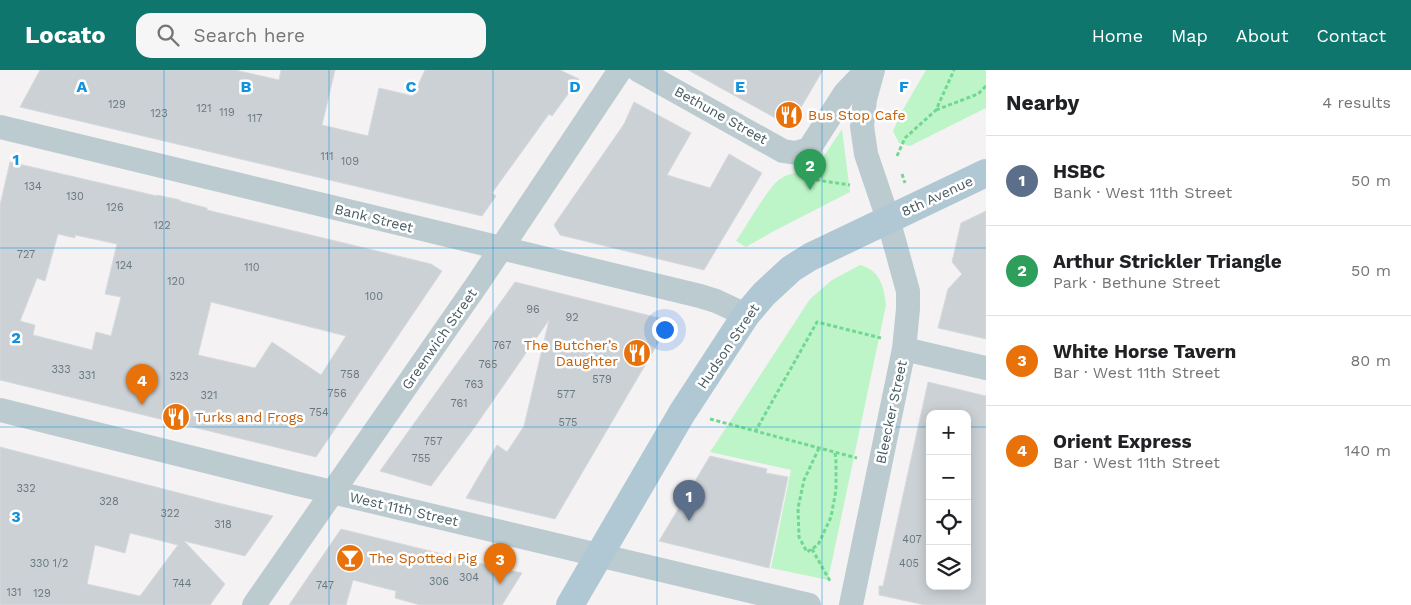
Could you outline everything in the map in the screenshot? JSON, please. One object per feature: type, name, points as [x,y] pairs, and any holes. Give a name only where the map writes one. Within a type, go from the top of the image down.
[{"type":"main road","name":"8th Avenue","points":[[888,219],[986,173]]},
{"type":"main road","name":"Hudson Street","points":[[570,605],[682,413],[746,315],[764,294],[791,269],[810,257],[888,219]]},
{"type":"street","name":"Greenwich Street","points":[[254,605],[501,248],[620,70]]},
{"type":"street","name":"Bethune Street","points":[[638,70],[783,151],[796,153],[805,151],[813,144],[845,94],[867,70]]},
{"type":"street","points":[[873,70],[865,99],[862,126],[866,154],[888,219]]},
{"type":"street","name":"Bank Street","points":[[0,127],[700,296],[746,315]]},
{"type":"street","name":"Bleecker Street","points":[[843,597],[880,464],[904,349],[908,291],[888,219]]},
{"type":"street","points":[[904,349],[986,368]]},
{"type":"street","name":"West 11th Street","points":[[0,410],[809,605]]},
{"type":"path","points":[[936,110],[954,70]]},
{"type":"path","points":[[897,156],[905,138],[936,110],[978,94],[986,86]]},
{"type":"path","points":[[902,174],[906,186]]},
{"type":"path","points":[[797,177],[850,184]]},
{"type":"path","points":[[756,432],[817,322],[882,338]]},
{"type":"path","points":[[710,419],[880,464]]},
{"type":"path","points":[[819,448],[804,480],[798,508],[799,537],[807,552],[818,545],[831,517],[836,490],[835,452]]},
{"type":"path","points":[[812,549],[843,597]]},
{"type":"green space","points":[[926,70],[986,70],[986,108],[910,146],[899,143],[893,131],[901,113]]},
{"type":"green space","points":[[842,129],[850,192],[746,247],[736,241],[763,198],[775,183],[788,175],[814,171]]},
{"type":"green space","points":[[860,265],[867,267],[880,280],[886,305],[828,580],[771,568],[791,470],[710,452],[810,299],[832,280]]},
{"type":"building","points":[[40,70],[235,70],[279,80],[281,70],[335,70],[322,125],[368,136],[379,88],[413,96],[425,70],[560,70],[579,79],[552,116],[549,114],[492,193],[496,196],[482,216],[20,107]]},
{"type":"building","points":[[688,70],[823,70],[790,126]]},
{"type":"building","points":[[634,102],[691,133],[667,175],[710,188],[729,154],[762,173],[704,270],[560,235],[554,225],[624,124]]},
{"type":"building","points":[[10,162],[180,200],[207,208],[207,210],[431,264],[442,271],[316,457],[0,380],[0,205]],"holes":[[[58,234],[75,238],[75,235],[117,244],[105,294],[121,297],[111,336],[96,332],[92,350],[33,335],[35,325],[20,321],[37,278],[45,281]],[[211,302],[346,336],[321,375],[272,342],[255,368],[198,355]]]},
{"type":"building","points":[[986,211],[986,339],[938,328],[948,289],[962,274],[952,262],[961,223]]},
{"type":"building","points":[[515,282],[671,321],[555,519],[466,498],[497,445],[507,452],[524,426],[549,320],[431,486],[380,471]]},
{"type":"building","points":[[928,382],[986,396],[986,605],[925,605],[879,595],[879,586],[883,586]]},
{"type":"building","points":[[0,447],[273,516],[245,556],[184,541],[225,584],[210,605],[0,605]],"holes":[[[130,533],[178,545],[140,596],[87,584],[95,545],[125,553]]]},
{"type":"building","points":[[710,456],[767,469],[766,473],[788,477],[769,568],[659,541]]},
{"type":"building","points":[[341,529],[522,573],[502,605],[420,605],[395,598],[396,591],[353,580],[346,605],[289,605]]},
{"type":"place","name":"Bus Stop Cafe","points":[[789,115]]},
{"type":"place","name":"Arthur Strickler Triangle","points":[[810,190]]},
{"type":"place","name":"The Butcher’s Daughter","points":[[637,353]]},
{"type":"place","name":"Orient Express","points":[[142,405]]},
{"type":"place","name":"Turks and Frogs","points":[[176,417]]},
{"type":"place","name":"HSBC","points":[[689,521]]},
{"type":"place","name":"The Spotted Pig","points":[[350,558]]},
{"type":"place","name":"White Horse Tavern","points":[[500,584]]}]
